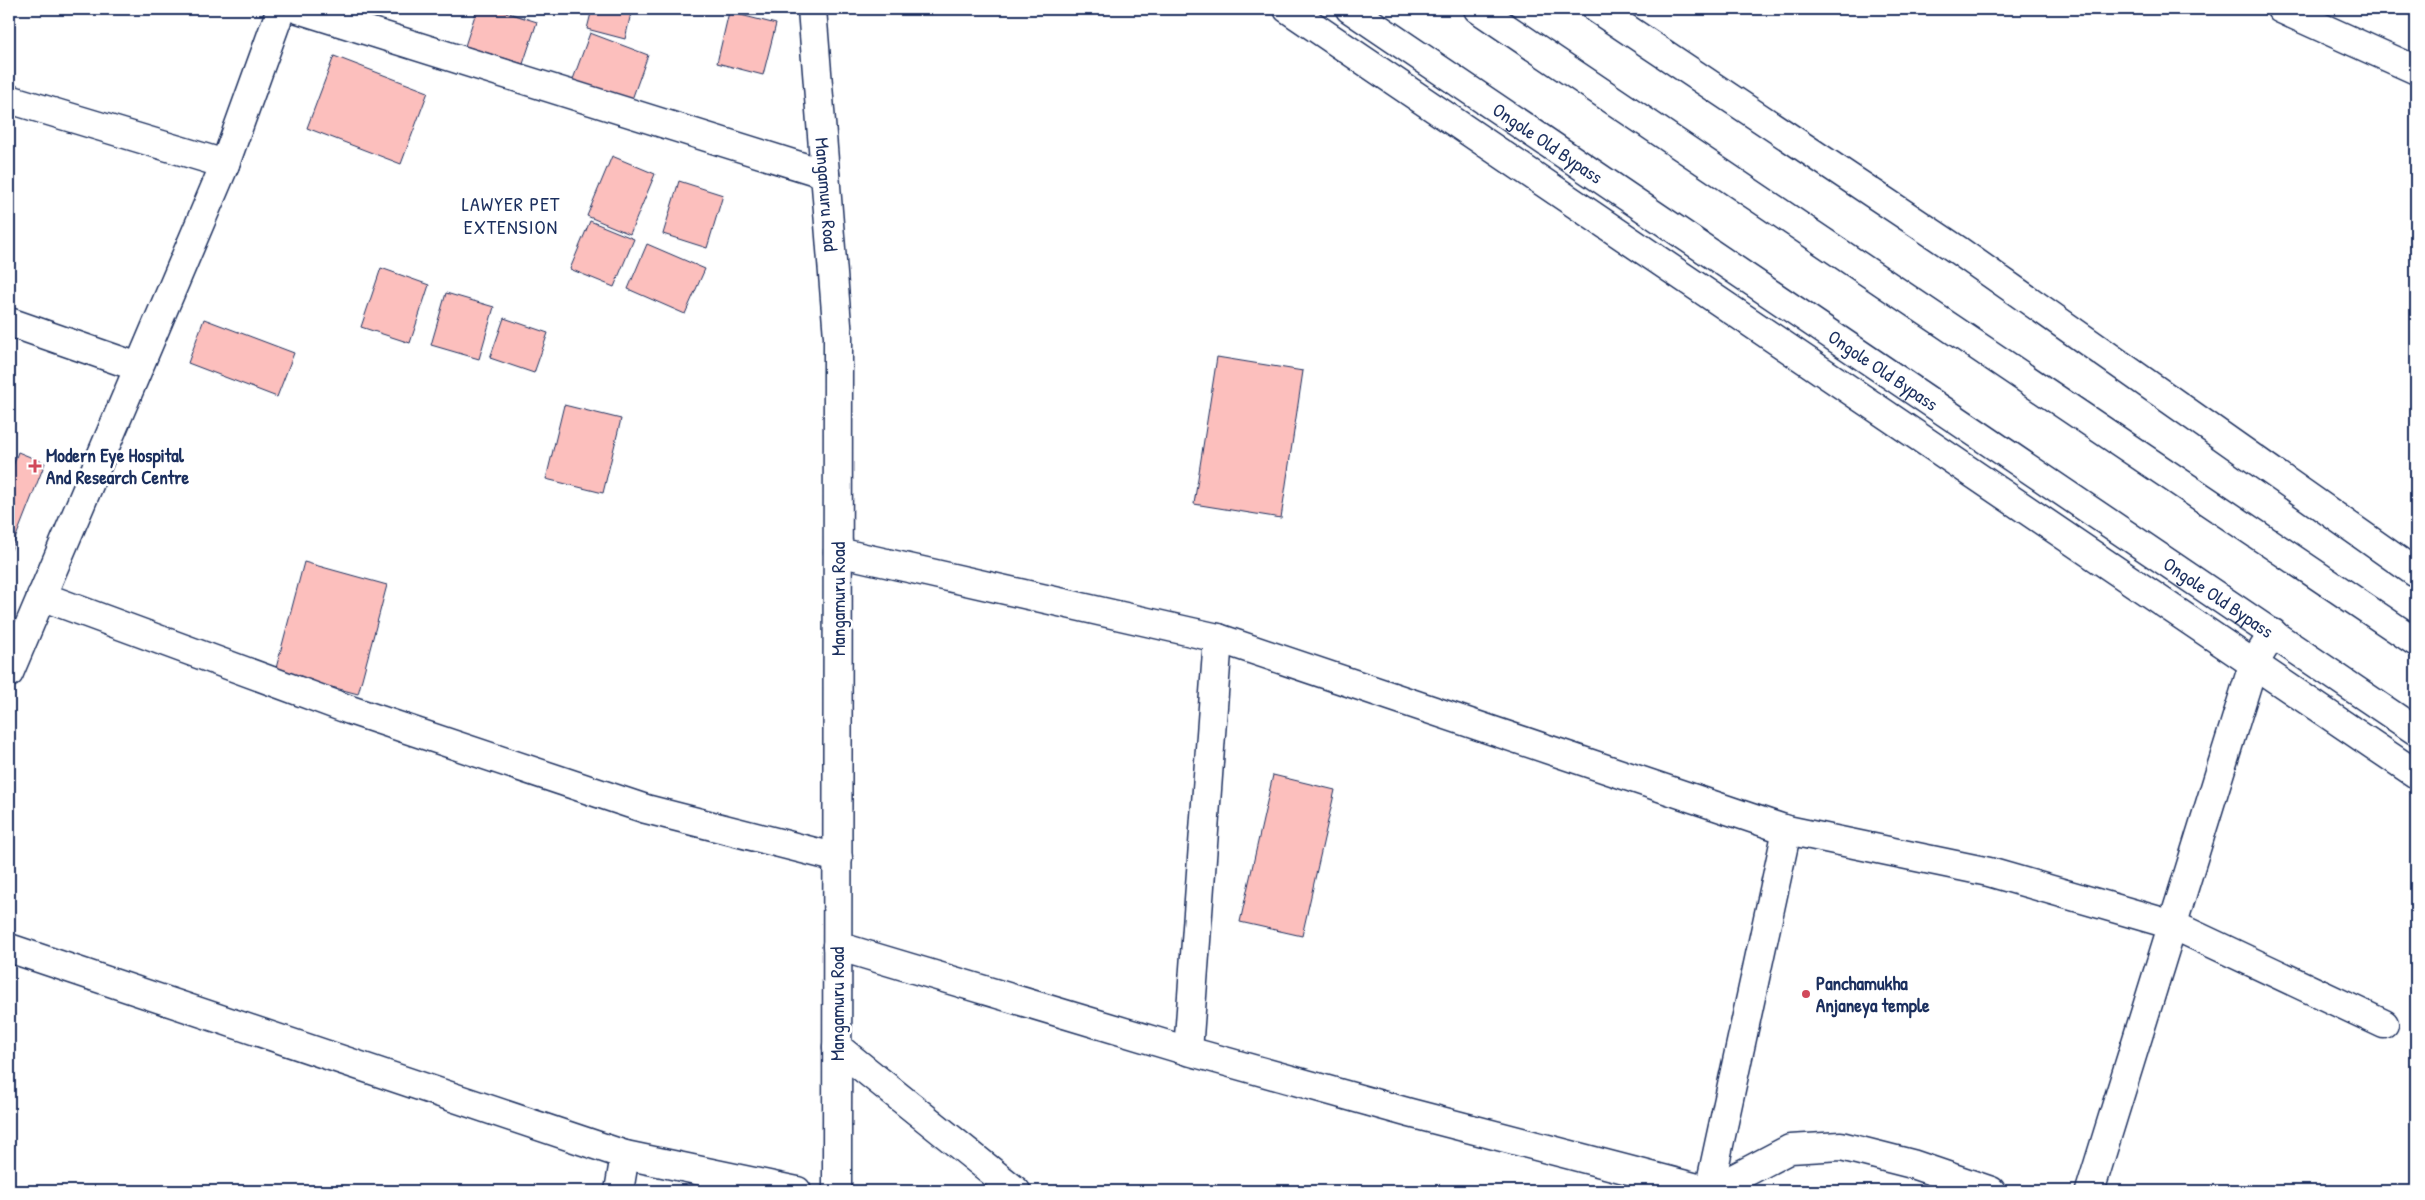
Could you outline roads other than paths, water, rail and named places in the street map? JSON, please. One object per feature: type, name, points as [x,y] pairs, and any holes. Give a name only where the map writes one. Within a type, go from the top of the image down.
[{"type":"street","points":[[9,674],[19,623],[41,596],[225,164],[281,9]]},
{"type":"street","points":[[298,9],[825,174]]},
{"type":"street","name":"Mangamuru Road","points":[[812,9],[838,337],[837,1191]]},
{"type":"street","points":[[1288,9],[2252,665],[2416,774]]},
{"type":"street","name":"Ongole Old Bypass","points":[[1350,9],[2416,731]]},
{"type":"street","points":[[1478,9],[2416,642]]},
{"type":"street","points":[[1597,9],[1959,251],[2416,573]]},
{"type":"street","points":[[2281,9],[2416,70]]},
{"type":"street","points":[[9,99],[225,164]]},
{"type":"street","points":[[9,322],[138,367]]},
{"type":"street","points":[[838,552],[1218,638],[1787,830],[1988,872],[2173,925],[2384,1024]]},
{"type":"street","points":[[41,596],[350,710],[646,809],[838,858]]},
{"type":"street","points":[[2090,1191],[2252,665],[2273,634]]},
{"type":"street","points":[[1188,1051],[1218,638]]},
{"type":"street","points":[[1709,1191],[1787,830]]},
{"type":"street","points":[[837,946],[1188,1051],[1420,1116],[1709,1191],[1790,1149],[1840,1146],[1912,1164],[1991,1191]]},
{"type":"street","points":[[9,948],[625,1155],[797,1191]]},
{"type":"street","points":[[837,1047],[1016,1191]]},
{"type":"street","points":[[618,1191],[625,1155]]},
{"type":"place","name":"Modern Eye Hospital And Research Centre","points":[[35,466]]},
{"type":"place","name":"Panchamukha Anjaneya temple","points":[[1806,994]]},
{"type":"district","name":"LAWYER PET EXTENSION","points":[[511,216]]}]
